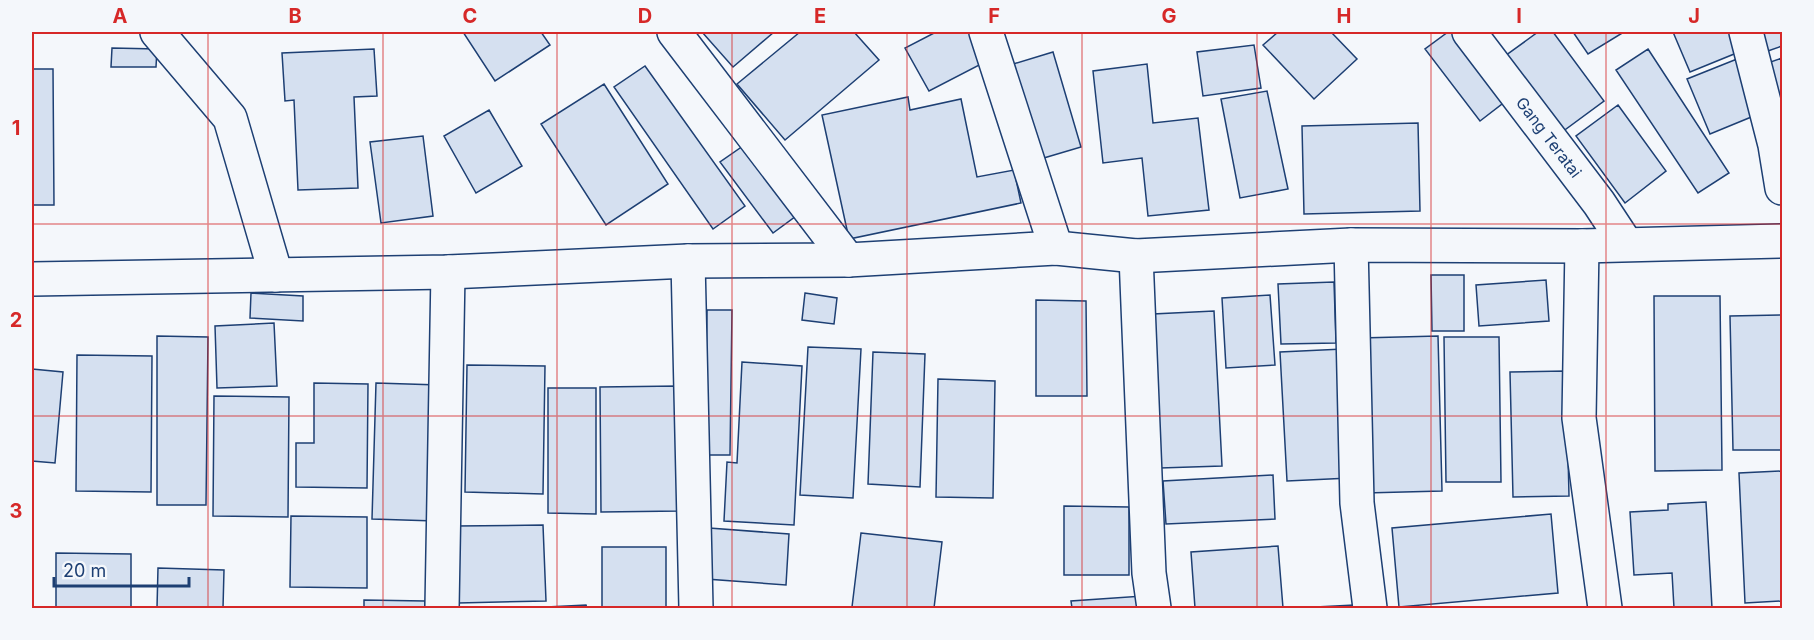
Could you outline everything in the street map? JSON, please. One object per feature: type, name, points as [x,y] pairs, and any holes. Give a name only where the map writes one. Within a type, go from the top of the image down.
[{"type":"street","points":[[157,32],[230,118],[276,275]]},
{"type":"street","points":[[674,32],[848,260]]},
{"type":"street","points":[[986,32],[1056,248]]},
{"type":"street","name":"Gang Teratai","points":[[1469,32],[1599,203],[1626,244]]},
{"type":"street","points":[[1746,32],[1775,145],[1782,188]]},
{"type":"street","points":[[32,279],[448,272],[688,261],[848,260],[1056,248],[1136,256],[1351,245],[1582,246],[1782,241]]},
{"type":"street","points":[[1351,245],[1358,503],[1370,609]]},
{"type":"street","points":[[1582,246],[1579,418],[1605,609]]},
{"type":"street","points":[[1136,256],[1149,573],[1154,609]]},
{"type":"street","points":[[688,261],[696,609]]},
{"type":"street","points":[[442,609],[448,272]]},
{"type":"building","points":[[463,32],[541,32],[550,45],[495,81]]},
{"type":"building","points":[[702,32],[774,32],[733,67]]},
{"type":"building","points":[[800,32],[854,32],[879,60],[785,140],[737,84]]},
{"type":"building","points":[[936,32],[974,32],[989,60],[929,91],[905,48]]},
{"type":"building","points":[[1278,32],[1331,32],[1357,59],[1314,99],[1263,45]]},
{"type":"building","points":[[1448,32],[1460,32],[1511,97],[1480,121],[1425,49]]},
{"type":"building","points":[[1538,32],[1553,32],[1604,101],[1562,132],[1505,56]]},
{"type":"building","points":[[1573,32],[1624,32],[1588,54]]},
{"type":"building","points":[[1673,32],[1730,32],[1739,52],[1690,72]]},
{"type":"building","points":[[1757,32],[1782,32],[1782,46],[1765,52]]},
{"type":"building","points":[[1254,45],[1261,88],[1203,96],[1197,52]]},
{"type":"building","points":[[112,48],[157,49],[156,67],[111,67]]},
{"type":"building","points":[[374,49],[377,96],[354,97],[358,188],[298,190],[294,100],[285,101],[282,53]]},
{"type":"building","points":[[1648,49],[1729,173],[1698,193],[1616,70]]},
{"type":"building","points":[[1053,52],[1081,147],[1037,160],[1010,65]]},
{"type":"building","points":[[1782,58],[1782,136],[1759,66]]},
{"type":"building","points":[[1737,59],[1761,113],[1710,134],[1687,79]]},
{"type":"building","points":[[1147,64],[1153,123],[1198,118],[1209,210],[1148,216],[1142,158],[1103,163],[1093,71]]},
{"type":"building","points":[[645,66],[745,206],[713,229],[614,87]]},
{"type":"building","points":[[32,69],[53,69],[54,205],[32,205]]},
{"type":"building","points":[[604,84],[668,184],[606,225],[541,124]]},
{"type":"building","points":[[1267,91],[1288,189],[1240,198],[1221,99]]},
{"type":"building","points":[[908,97],[910,110],[961,99],[977,177],[1014,170],[1021,203],[849,239],[822,115]]},
{"type":"building","points":[[1618,105],[1666,171],[1625,203],[1576,136]]},
{"type":"building","points":[[489,110],[522,166],[476,193],[444,136]]},
{"type":"building","points":[[1418,123],[1420,211],[1304,214],[1302,126]]},
{"type":"building","points":[[423,136],[433,216],[381,223],[370,142]]},
{"type":"building","points":[[743,146],[796,216],[773,233],[720,162]]},
{"type":"building","points":[[1431,275],[1464,275],[1464,331],[1432,331]]},
{"type":"building","points":[[1546,280],[1549,321],[1479,326],[1476,285]]},
{"type":"building","points":[[1334,282],[1336,343],[1281,344],[1278,284]]},
{"type":"building","points":[[251,293],[303,296],[303,321],[250,318]]},
{"type":"building","points":[[805,293],[837,298],[834,324],[802,320]]},
{"type":"building","points":[[1270,295],[1275,365],[1226,368],[1222,298]]},
{"type":"building","points":[[1654,296],[1720,296],[1722,470],[1655,471]]},
{"type":"building","points":[[1036,300],[1086,301],[1087,396],[1036,396]]},
{"type":"building","points":[[707,310],[732,310],[730,455],[705,455]]},
{"type":"building","points":[[1214,311],[1222,466],[1160,468],[1153,314]]},
{"type":"building","points":[[1782,315],[1782,450],[1733,450],[1730,316]]},
{"type":"building","points":[[274,323],[277,386],[217,388],[215,326]]},
{"type":"building","points":[[157,336],[208,337],[206,505],[157,505]]},
{"type":"building","points":[[1438,336],[1442,491],[1365,493],[1360,338]]},
{"type":"building","points":[[1444,337],[1499,337],[1501,482],[1446,482]]},
{"type":"building","points":[[808,347],[861,349],[853,498],[800,495]]},
{"type":"building","points":[[1343,349],[1350,478],[1287,481],[1280,352]]},
{"type":"building","points":[[873,352],[925,354],[920,487],[868,484]]},
{"type":"building","points":[[77,355],[152,356],[151,492],[76,491]]},
{"type":"building","points":[[742,362],[802,366],[794,525],[724,521],[727,462],[737,463]]},
{"type":"building","points":[[467,365],[545,366],[543,494],[465,492]]},
{"type":"building","points":[[32,369],[63,372],[55,463],[32,461]]},
{"type":"building","points":[[1566,371],[1569,496],[1513,497],[1510,372]]},
{"type":"building","points":[[938,379],[995,381],[993,498],[936,497]]},
{"type":"building","points":[[314,383],[368,384],[367,488],[296,487],[296,443],[314,443]]},
{"type":"building","points":[[376,383],[439,385],[435,521],[372,519]]},
{"type":"building","points":[[678,386],[680,511],[601,512],[600,387]]},
{"type":"building","points":[[548,388],[596,388],[596,514],[548,513]]},
{"type":"building","points":[[214,396],[289,397],[288,517],[213,516]]},
{"type":"building","points":[[1782,471],[1782,601],[1745,603],[1739,473]]},
{"type":"building","points":[[1273,475],[1275,519],[1166,524],[1163,481]]},
{"type":"building","points":[[1706,502],[1712,608],[1674,608],[1672,573],[1634,575],[1630,512],[1668,510],[1668,504]]},
{"type":"building","points":[[1064,506],[1129,507],[1129,575],[1064,575]]},
{"type":"building","points":[[1551,514],[1558,593],[1399,607],[1392,528]]},
{"type":"building","points":[[291,516],[367,517],[367,588],[290,587]]},
{"type":"building","points":[[543,525],[546,601],[458,603],[456,526]]},
{"type":"building","points":[[709,528],[789,534],[786,585],[706,579]]},
{"type":"building","points":[[861,533],[942,542],[934,608],[852,607]]},
{"type":"building","points":[[1278,546],[1283,608],[1195,608],[1191,552]]},
{"type":"building","points":[[602,547],[666,547],[666,608],[602,608]]},
{"type":"building","points":[[56,553],[131,554],[131,608],[56,608]]},
{"type":"building","points":[[158,568],[224,570],[223,608],[157,608]]},
{"type":"building","points":[[1143,596],[1144,608],[1072,608],[1071,601]]},
{"type":"building","points":[[364,600],[425,601],[425,608],[364,608]]},
{"type":"building","points":[[586,605],[587,608],[526,608]]},
{"type":"building","points":[[1354,605],[1355,608],[1296,608]]}]
